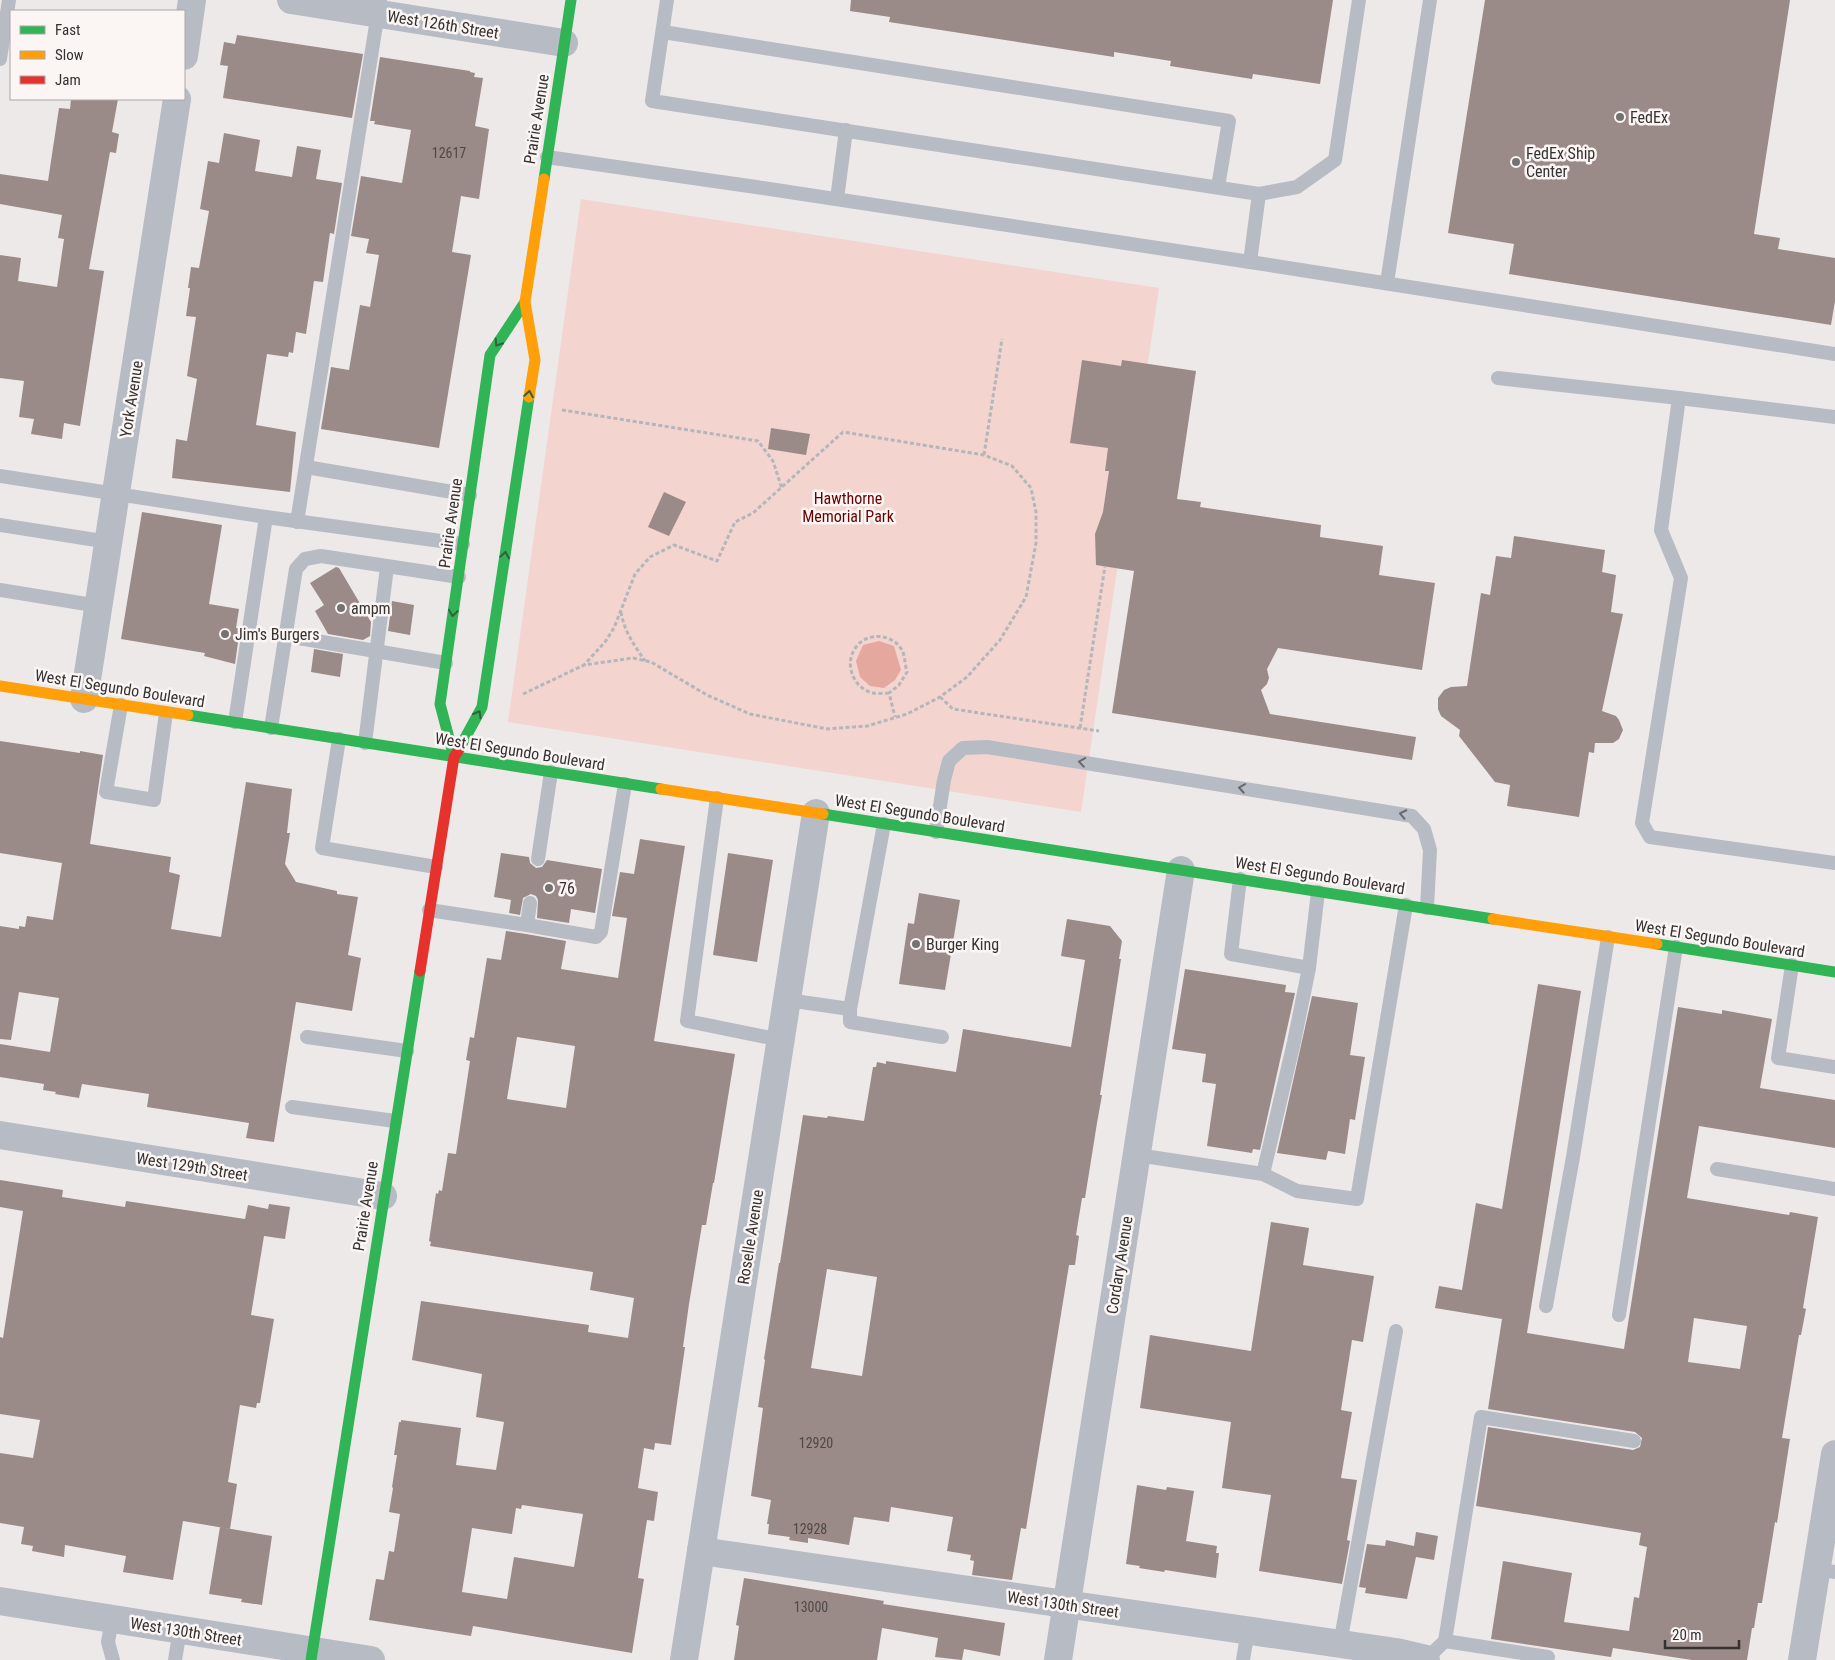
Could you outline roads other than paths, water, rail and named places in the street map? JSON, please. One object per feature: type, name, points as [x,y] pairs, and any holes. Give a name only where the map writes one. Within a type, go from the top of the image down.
[{"type":"main road","name":"Prairie Avenue","points":[[311,1655],[454,757],[482,707],[534,360],[524,302],[571,0]]},
{"type":"main road","name":"Prairie Avenue","points":[[454,757],[440,704],[490,355],[524,302]]},
{"type":"main road","name":"West El Segundo Boulevard","points":[[0,686],[1835,972]]},
{"type":"street","points":[[185,49],[192,0]]},
{"type":"street","name":"West 126th Street","points":[[291,0],[379,7],[564,43]]},
{"type":"street","name":"York Avenue","points":[[84,699],[177,100]]},
{"type":"street","name":"Roselle Avenue","points":[[684,1660],[816,813]]},
{"type":"street","name":"Cordary Avenue","points":[[1058,1660],[1181,870]]},
{"type":"street","name":"West 129th Street","points":[[0,1135],[383,1196]]},
{"type":"street","points":[[1802,1660],[1826,1570],[1835,1454]]},
{"type":"street","name":"West 130th Street","points":[[701,1551],[1396,1652],[1432,1653]]},
{"type":"street","name":"West 130th Street","points":[[0,1601],[180,1630],[311,1655],[372,1660]]},
{"type":"lane","points":[[0,59],[8,0]]},
{"type":"lane","points":[[667,0],[652,101],[1259,194],[1297,187],[1335,160],[1359,0]]},
{"type":"lane","points":[[1387,283],[1430,0]]},
{"type":"lane","points":[[297,522],[379,7]]},
{"type":"lane","points":[[663,32],[1229,121],[1218,187]]},
{"type":"lane","points":[[837,199],[846,130]]},
{"type":"lane","points":[[547,157],[1250,262],[1835,354]]},
{"type":"lane","points":[[1250,262],[1259,194]]},
{"type":"lane","points":[[1498,378],[1835,417]]},
{"type":"lane","points":[[1679,398],[1661,530],[1682,578],[1642,823],[1650,837],[1835,862]]},
{"type":"lane","points":[[306,467],[470,495]]},
{"type":"lane","points":[[0,476],[297,522],[463,544]]},
{"type":"lane","points":[[235,722],[266,517]]},
{"type":"lane","points":[[0,525],[109,542]]},
{"type":"lane","points":[[270,728],[296,569],[305,559],[320,556],[458,577]]},
{"type":"lane","points":[[365,743],[387,566]]},
{"type":"lane","points":[[0,590],[99,606]]},
{"type":"lane","points":[[286,636],[446,663]]},
{"type":"lane","points":[[121,705],[106,792],[154,800],[166,713]]},
{"type":"lane","points":[[339,739],[322,848],[436,866]]},
{"type":"lane","points":[[936,832],[949,761],[963,748],[987,747],[1412,816],[1424,829],[1430,850],[1427,908]]},
{"type":"lane","points":[[538,859],[551,772]]},
{"type":"lane","points":[[429,910],[596,937],[601,932],[625,784]]},
{"type":"lane","points":[[717,798],[687,1021],[781,1040]]},
{"type":"lane","points":[[884,824],[850,1009],[850,1022],[942,1037]]},
{"type":"lane","points":[[1240,880],[1231,954],[1309,968]]},
{"type":"lane","points":[[1263,1174],[1309,968],[1318,892]]},
{"type":"lane","points":[[527,925],[530,903]]},
{"type":"lane","points":[[1137,1155],[1263,1174],[1297,1191],[1357,1199],[1406,905]]},
{"type":"lane","points":[[1546,1306],[1608,937]]},
{"type":"lane","points":[[1619,1315],[1676,947]]},
{"type":"lane","points":[[1792,965],[1778,1058],[1835,1067]]},
{"type":"lane","points":[[787,1000],[850,1009]]},
{"type":"lane","points":[[307,1037],[406,1051]]},
{"type":"lane","points":[[292,1107],[395,1120]]},
{"type":"lane","points":[[1717,1169],[1835,1189]]},
{"type":"lane","points":[[1340,1644],[1396,1331]]},
{"type":"lane","points":[[1548,1657],[1432,1653],[1481,1417],[1634,1441]]},
{"type":"lane","points":[[112,1619],[108,1642],[113,1660]]},
{"type":"lane","points":[[175,1660],[180,1630]]},
{"type":"lane","points":[[1243,1660],[1248,1630]]},
{"type":"place","name":"FedEx","points":[[1620,117]]},
{"type":"place","name":"FedEx Ship Center","points":[[1516,162]]},
{"type":"place","name":"ampm","points":[[341,608]]},
{"type":"place","name":"Jim's Burgers","points":[[225,634]]},
{"type":"place","name":"76","points":[[549,888]]},
{"type":"place","name":"Burger King","points":[[916,944]]},
{"type":"park label","name":"Hawthorne Memorial Park","points":[[848,507]]}]
